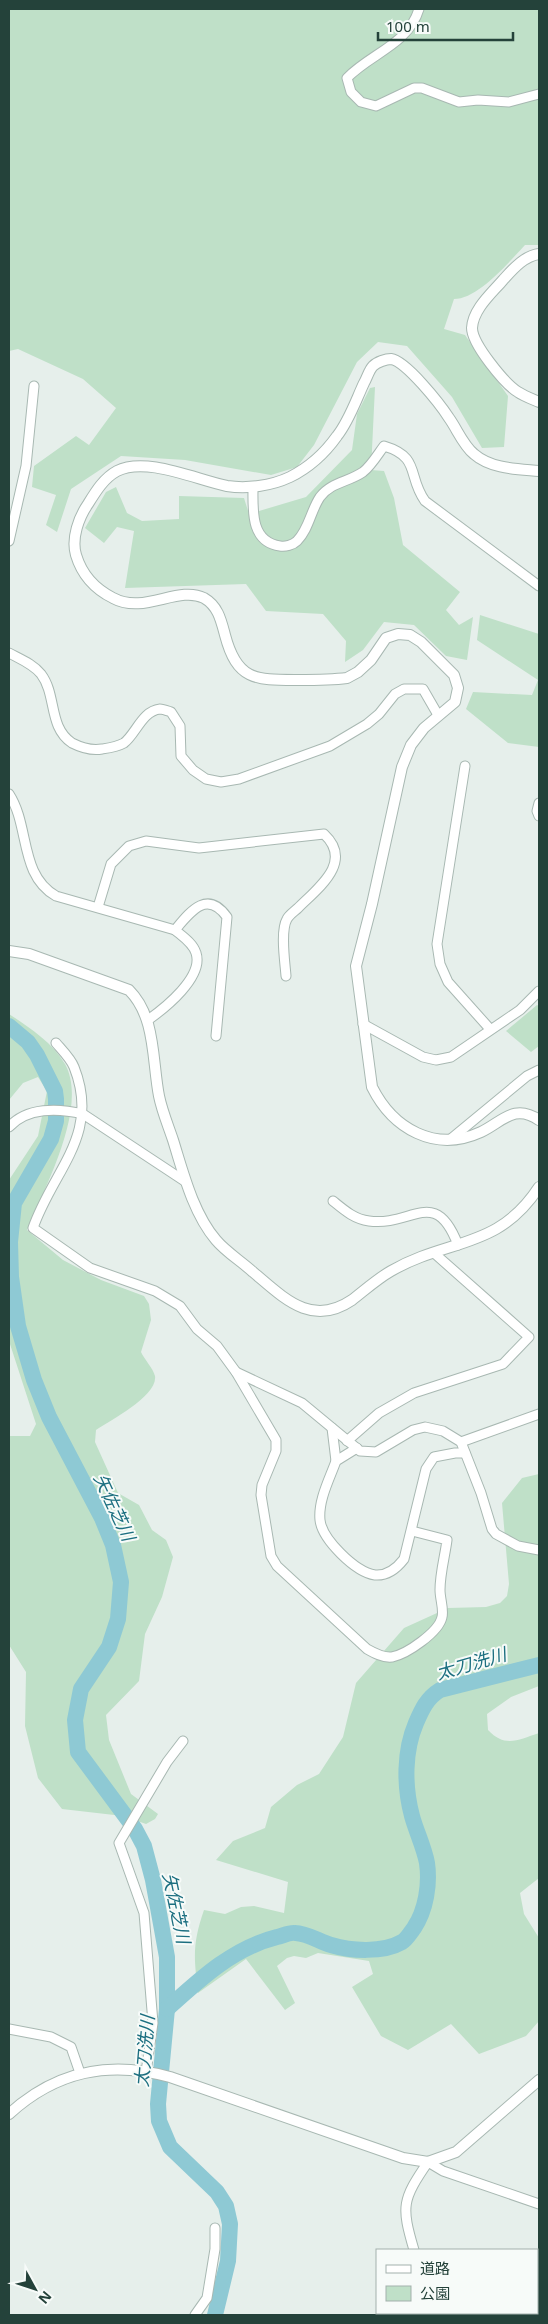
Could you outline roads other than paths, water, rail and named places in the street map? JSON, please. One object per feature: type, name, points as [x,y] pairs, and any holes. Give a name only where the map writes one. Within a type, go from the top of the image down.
[{"type":"street","points":[[419,9],[406,35],[356,69],[347,78],[350,92],[361,102],[376,106],[414,88],[422,88],[459,102],[478,100],[510,102],[539,94]]},
{"type":"street","points":[[539,254],[528,257],[513,269],[481,307],[472,328],[474,338],[507,383],[519,393],[539,402]]},
{"type":"street","points":[[539,472],[491,464],[474,454],[448,416],[401,362],[386,359],[374,366],[339,434],[320,456],[306,468],[288,478],[252,487],[228,486],[148,467],[134,466],[118,471],[104,481],[86,506],[77,528],[75,551],[80,567],[89,581],[115,600],[133,604],[155,602],[189,594],[202,597],[214,606],[220,617],[230,655],[240,668],[262,680],[347,678],[358,672],[371,660],[386,638],[398,634],[410,636],[421,642],[454,675],[458,688],[455,702],[438,715],[411,745],[402,767],[372,904],[356,966],[372,1087],[380,1103],[400,1125],[433,1139],[466,1136],[481,1132],[513,1113],[530,1114],[539,1120]]},
{"type":"street","points":[[9,541],[26,466],[34,386]]},
{"type":"street","points":[[252,487],[254,517],[262,539],[276,545],[286,546],[297,542],[320,496],[336,484],[362,472],[384,446],[396,450],[406,456],[411,465],[417,490],[425,501],[539,586]]},
{"type":"street","points":[[9,653],[31,665],[40,673],[48,689],[58,726],[68,740],[81,748],[97,750],[114,747],[125,742],[149,714],[159,709],[171,712],[180,726],[181,756],[193,770],[206,779],[221,782],[240,779],[330,746],[367,724],[379,714],[396,694],[404,689],[423,688],[438,715]]},
{"type":"street","points":[[465,766],[437,944],[440,964],[448,982],[490,1028]]},
{"type":"street","points":[[9,794],[20,819],[36,880],[46,891],[56,896],[175,930],[190,943],[196,954],[196,966],[185,988],[148,1020]]},
{"type":"street","points":[[539,803],[537,810],[539,816]]},
{"type":"street","points":[[98,907],[110,864],[129,846],[146,841],[199,848],[324,834],[334,843],[336,854],[333,868],[325,880],[287,919],[284,932],[286,976]]},
{"type":"street","points":[[175,930],[194,907],[209,904],[221,909],[227,917],[216,1036]]},
{"type":"street","points":[[9,951],[29,954],[129,990],[139,1000],[148,1020],[160,1100],[186,1182],[199,1211],[216,1240],[293,1304],[309,1310],[338,1307],[409,1261],[483,1237],[514,1218],[539,1187]]},
{"type":"street","points":[[363,1024],[423,1057],[436,1060],[451,1057],[490,1028],[496,1027],[520,1010],[539,991]]},
{"type":"street","points":[[56,1043],[74,1066],[83,1114],[76,1145],[40,1208],[33,1228],[90,1268],[155,1291],[180,1306],[197,1329],[217,1346],[236,1372],[276,1440],[276,1451],[262,1485],[272,1556],[278,1566],[367,1649],[390,1657],[403,1654],[433,1633],[439,1626],[443,1616],[440,1589],[447,1540],[412,1531]]},
{"type":"street","points":[[452,1138],[527,1076],[539,1070]]},
{"type":"street","points":[[9,1127],[15,1121],[30,1113],[70,1111],[83,1114],[186,1182]]},
{"type":"street","points":[[333,1201],[350,1214],[370,1222],[392,1220],[432,1212],[442,1216],[449,1223],[458,1245]]},
{"type":"street","points":[[347,1440],[396,1402],[414,1393],[503,1364],[529,1337],[434,1253]]},
{"type":"street","points":[[236,1372],[302,1403],[360,1451],[376,1452],[413,1430],[425,1427],[443,1431],[461,1442],[481,1493],[492,1529],[496,1534],[518,1546],[539,1550]]},
{"type":"street","points":[[461,1442],[539,1414]]},
{"type":"street","points":[[332,1428],[336,1460],[322,1503],[320,1520],[324,1533],[338,1550],[366,1572],[375,1575],[386,1574],[398,1567],[404,1559],[426,1469],[434,1457],[455,1452],[465,1453]]},
{"type":"street","points":[[336,1460],[357,1448]]},
{"type":"street","points":[[149,2072],[153,2024],[144,1913],[119,1843],[167,1762],[183,1741]]},
{"type":"street","points":[[9,2029],[51,2037],[71,2047],[80,2073]]},
{"type":"street","points":[[9,2114],[44,2088],[80,2073],[122,2069],[149,2072],[403,2158],[428,2162],[443,2172],[539,2204]]},
{"type":"street","points":[[414,2249],[404,2213],[410,2188],[428,2162],[456,2152],[492,2124],[539,2080]]},
{"type":"street","points":[[195,2315],[207,2298],[215,2249],[215,2228]]},
{"type":"waterway","name":"矢佐芝川","points":[[9,1026],[28,1042],[37,1055],[55,1091],[56,1099],[56,1121],[51,1139],[14,1203],[10,1242],[11,1277],[18,1326],[34,1380],[49,1417],[102,1518],[113,1545],[121,1582],[118,1619],[109,1647],[81,1689],[75,1720],[78,1752],[135,1829],[144,1846],[153,1880],[167,1957],[167,2009],[158,2104],[159,2121],[170,2147],[217,2192],[226,2206],[230,2224],[228,2261],[215,2315]]},
{"type":"waterway","name":"太刀洗川","points":[[167,2009],[205,1976],[232,1957],[261,1942],[286,1934],[300,1933],[331,1945],[357,1950],[386,1948],[405,1940],[422,1913],[428,1879],[424,1851],[409,1805],[406,1769],[409,1745],[420,1713],[428,1700],[440,1690],[539,1665]]}]
